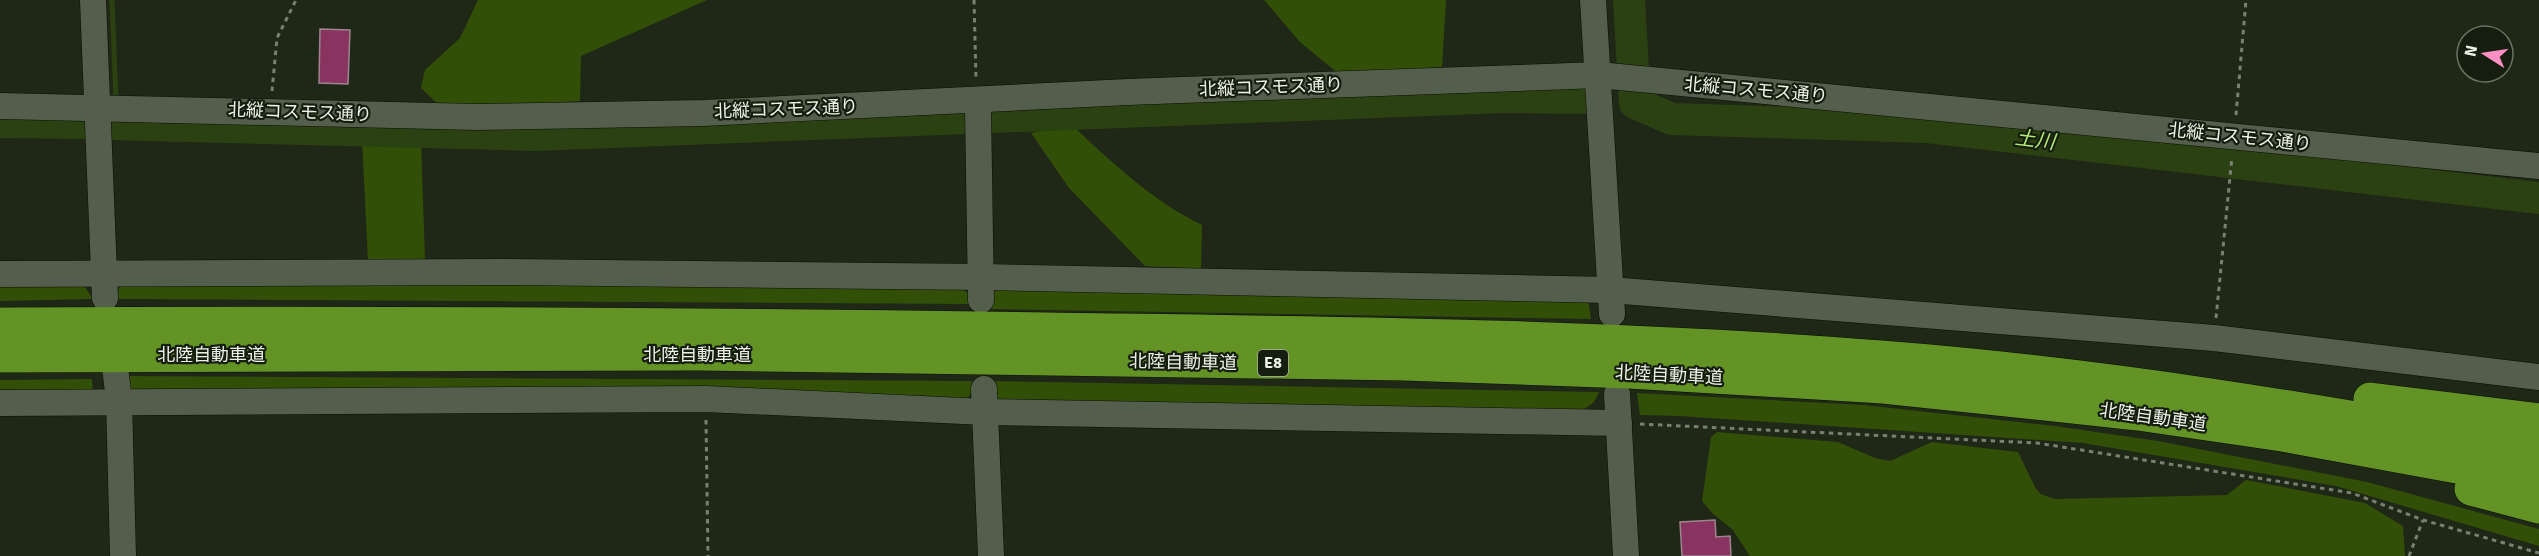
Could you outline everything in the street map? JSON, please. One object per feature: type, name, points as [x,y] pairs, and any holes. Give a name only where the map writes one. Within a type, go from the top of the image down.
[{"type":"highway","name":"北陸自動車道","points":[[0,324],[698,324],[1413,334],[1754,348],[1886,357],[2141,399],[2305,439],[2539,482]]},
{"type":"highway","name":"北陸自動車道","points":[[0,356],[699,354],[1403,364],[1629,372],[2298,407],[2539,451]]},
{"type":"highway","points":[[2141,399],[2379,400],[2539,420]]},
{"type":"highway","points":[[2141,399],[2331,455],[2539,507]]},
{"type":"street","points":[[93,0],[110,108],[105,286]]},
{"type":"street","points":[[1593,0],[1603,75],[1611,302]]},
{"type":"street","name":"北縦コスモス通り","points":[[0,106],[489,117],[978,111],[1128,92],[1603,75],[2233,141],[2539,166]]},
{"type":"street","points":[[978,111],[982,289]]},
{"type":"street","points":[[0,274],[105,286],[501,272],[982,289],[1611,302],[2214,338],[2539,377]]},
{"type":"street","points":[[115,367],[119,400],[123,556]]},
{"type":"street","points":[[1617,394],[1626,556]]},
{"type":"street","points":[[0,402],[705,399],[984,401],[1619,423]]},
{"type":"street","points":[[984,401],[991,556]]},
{"type":"path","points":[[271,111],[277,38],[296,0]]},
{"type":"path","points":[[974,0],[978,111]]},
{"type":"path","points":[[2214,338],[2246,0]]},
{"type":"path","points":[[705,399],[708,556]]},
{"type":"path","points":[[1619,423],[2037,443],[2352,493],[2423,520],[2539,553]]},
{"type":"path","points":[[2409,556],[2423,520]]},
{"type":"green space","points":[[478,0],[707,0],[581,56],[580,101],[443,109],[421,88],[425,70],[460,38]]},
{"type":"green space","points":[[1264,0],[1446,0],[1442,67],[1340,75],[1300,42]]},
{"type":"green space","points":[[1072,125],[1150,193],[1202,225],[1201,269],[1145,266],[1069,188],[1031,133]]},
{"type":"green space","points":[[421,138],[425,261],[368,261],[362,139]]},
{"type":"green space","points":[[80,280],[93,299],[0,301],[0,281]]},
{"type":"green space","points":[[128,281],[953,282],[968,293],[968,304],[117,299],[119,288]]},
{"type":"green space","points":[[1006,282],[1571,293],[1589,304],[1591,319],[991,309],[993,292]]},
{"type":"green space","points":[[121,376],[972,381],[971,393],[967,400],[138,401]]},
{"type":"green space","points":[[92,379],[93,396],[0,405],[0,380]]},
{"type":"green space","points":[[993,381],[1599,392],[1594,402],[1576,415],[1003,404],[993,394]]},
{"type":"green space","points":[[1637,393],[1864,405],[2055,426],[2158,441],[2367,482],[2539,529],[2539,546],[2336,486],[2083,443],[1640,415]]},
{"type":"green space","points":[[1717,432],[1838,442],[1875,458],[1890,461],[1932,442],[2018,452],[2036,489],[2041,494],[2055,499],[2227,495],[2246,480],[2365,503],[2403,526],[2405,556],[1750,556],[1733,530],[1712,513],[1702,501],[1711,437]]},
{"type":"building","points":[[320,29],[350,30],[348,84],[319,83]]},
{"type":"building","points":[[1715,520],[1716,537],[1730,536],[1731,556],[1682,556],[1680,522]]},
{"type":"waterway","points":[[112,0],[116,100]]},
{"type":"waterway","name":"土川","points":[[1629,0],[1635,103],[1672,119],[1927,127],[2539,198]]},
{"type":"waterway","points":[[107,124],[535,135],[1504,97],[1581,98]]},
{"type":"waterway","points":[[0,122],[88,123]]}]
